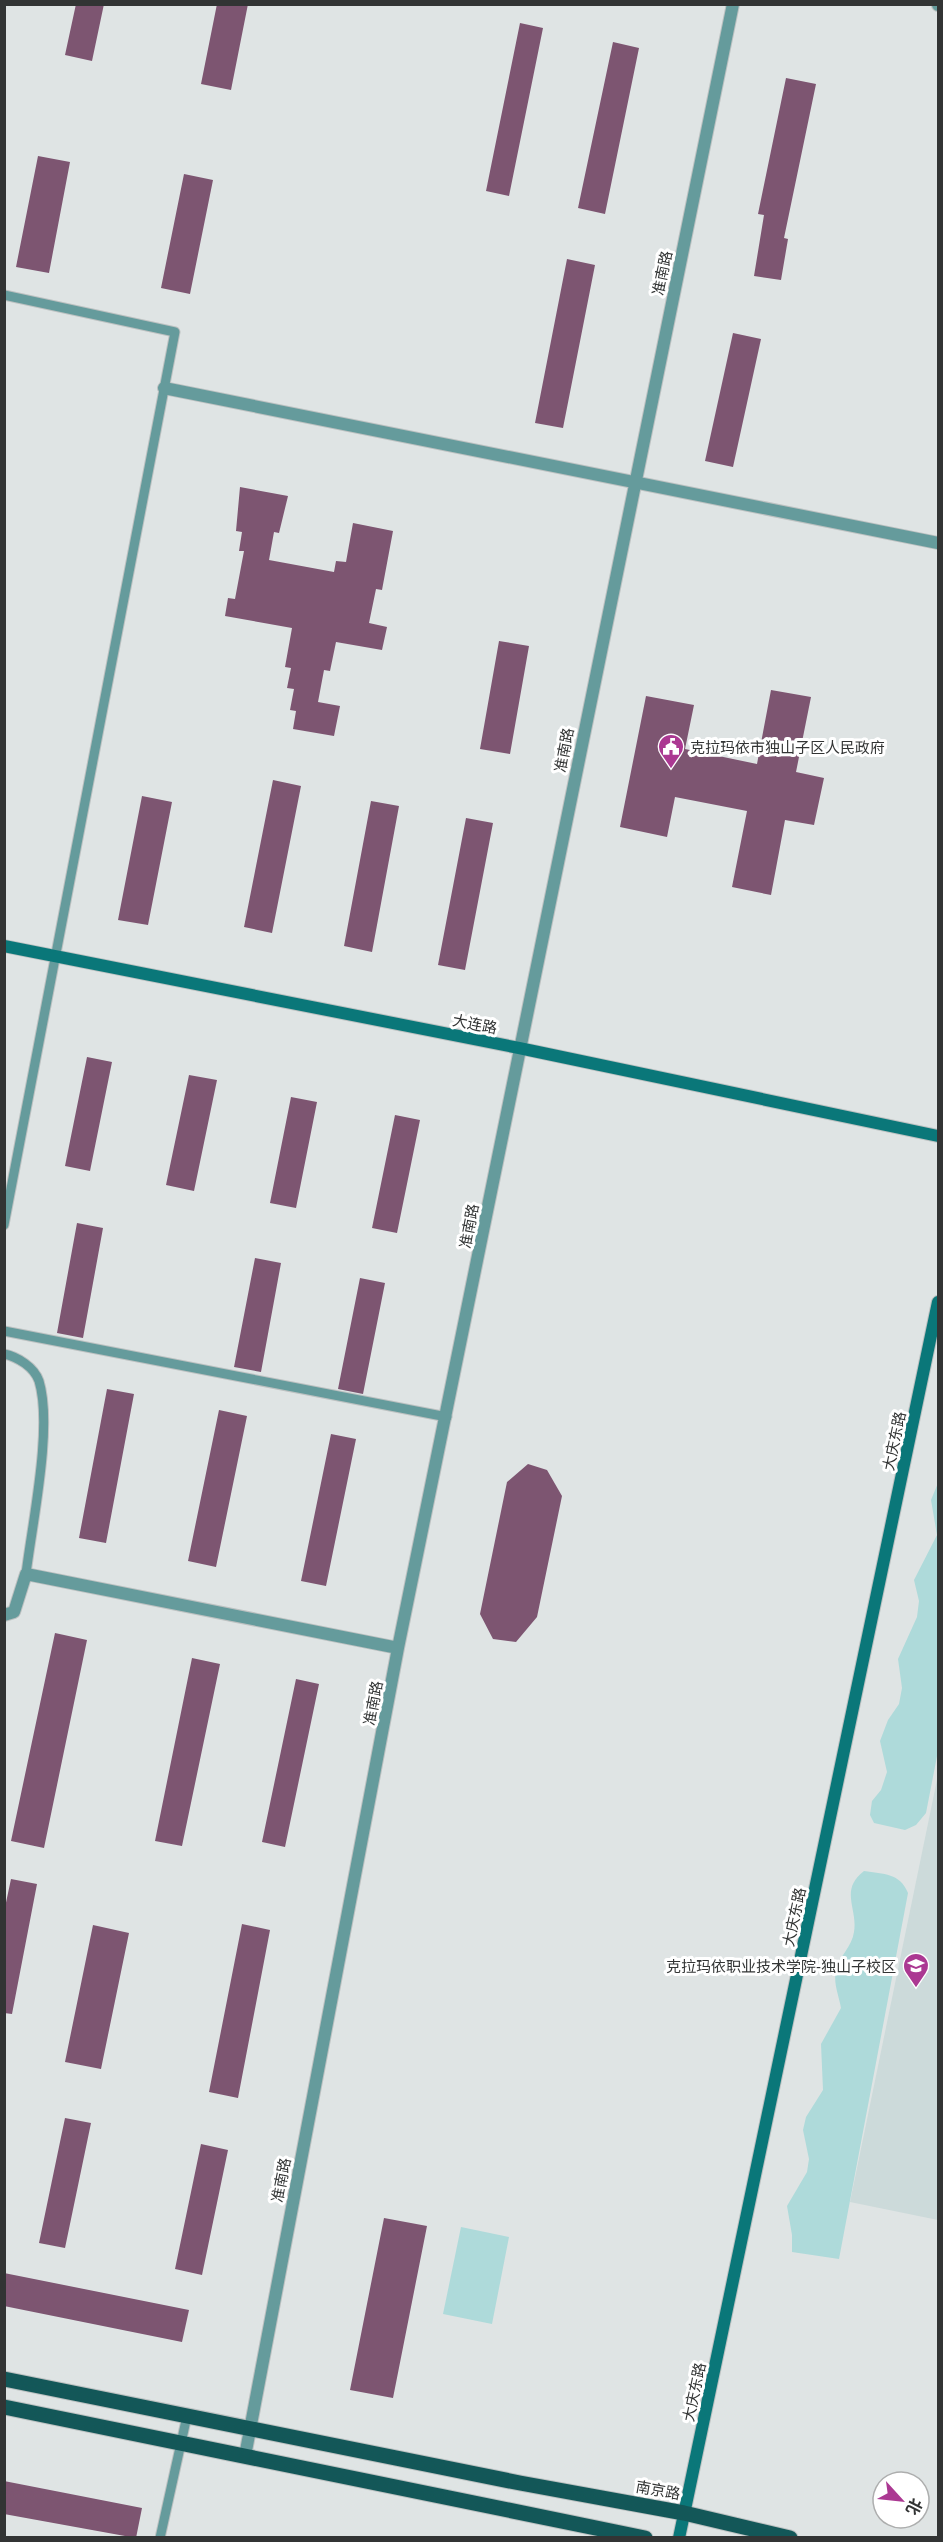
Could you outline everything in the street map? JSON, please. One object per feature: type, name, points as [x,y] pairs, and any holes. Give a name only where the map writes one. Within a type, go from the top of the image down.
[{"type":"main road","name":"大连路","points":[[4,946],[519,1048],[939,1136]]},
{"type":"main road","name":"大庆东路","points":[[679,2538],[939,1302]]},
{"type":"main road","name":"南京路","points":[[4,2379],[520,2483],[684,2513],[790,2538]]},
{"type":"main road","points":[[4,2407],[645,2538]]},
{"type":"street","name":"准南路","points":[[245,2456],[248,2428],[398,1648],[447,1417],[634,480],[733,4]]},
{"type":"street","points":[[164,388],[634,480],[939,543]]},
{"type":"street","points":[[4,1614],[14,1612],[26,1574],[398,1648]]},
{"type":"lane","points":[[4,295],[175,332],[4,1225]]},
{"type":"lane","points":[[4,1331],[447,1417]]},
{"type":"lane","points":[[4,1354],[18,1357],[38,1379],[45,1418],[26,1574]]},
{"type":"lane","points":[[160,2538],[187,2416]]},
{"type":"shaded area","points":[[938,1483],[938,1751],[926,1813],[916,1825],[905,1830],[874,1823],[870,1815],[872,1801],[881,1790],[887,1772],[880,1741],[888,1720],[899,1704],[902,1688],[898,1659],[917,1617],[919,1601],[914,1580],[937,1535],[931,1500]]},
{"type":"shaded area","name":"克拉玛依职业技术学院-独山子校区","points":[[938,1775],[938,2220],[850,2202]]},
{"type":"shaded area","points":[[864,1871],[896,1878],[905,1886],[908,1893],[839,2259],[792,2252],[792,2235],[787,2206],[807,2172],[809,2159],[803,2130],[806,2117],[823,2090],[821,2044],[841,2008],[835,1976],[854,1932],[852,1885]]},
{"type":"shaded area","points":[[461,2227],[509,2237],[492,2324],[443,2314]]},
{"type":"building","points":[[76,4],[104,4],[92,61],[65,55]]},
{"type":"building","points":[[217,4],[248,4],[231,90],[201,84]]},
{"type":"building","points":[[520,23],[543,28],[509,196],[486,191]]},
{"type":"building","points":[[613,42],[639,48],[605,214],[578,208]]},
{"type":"building","points":[[786,78],[816,84],[784,238],[788,239],[781,280],[754,276],[764,215],[758,214]]},
{"type":"building","points":[[38,156],[70,162],[49,273],[16,267]]},
{"type":"building","points":[[184,174],[213,180],[190,294],[161,288]]},
{"type":"building","points":[[567,259],[595,265],[563,428],[535,423]]},
{"type":"building","points":[[733,333],[761,339],[733,467],[705,461]]},
{"type":"building","points":[[240,487],[288,496],[279,533],[274,532],[269,560],[334,572],[336,561],[346,562],[353,523],[393,531],[382,590],[376,589],[369,623],[387,627],[382,650],[336,642],[330,671],[324,670],[318,702],[340,706],[334,736],[293,729],[296,711],[290,710],[294,689],[287,688],[291,668],[285,667],[292,628],[225,616],[228,598],[235,599],[244,551],[239,551],[242,532],[236,531]]},
{"type":"building","points":[[499,641],[529,646],[510,754],[480,749]]},
{"type":"building","points":[[771,690],[811,697],[796,772],[824,778],[814,825],[785,820],[771,895],[732,887],[747,811],[675,797],[667,837],[620,827],[646,696],[694,705],[685,749],[757,764]]},
{"type":"building","points":[[273,780],[301,786],[272,933],[244,927]]},
{"type":"building","points":[[142,796],[172,802],[148,925],[118,920]]},
{"type":"building","points":[[371,801],[399,806],[372,952],[344,946]]},
{"type":"building","points":[[466,818],[493,823],[465,970],[438,965]]},
{"type":"building","points":[[87,1057],[112,1062],[90,1171],[65,1166]]},
{"type":"building","points":[[189,1075],[217,1080],[194,1191],[166,1185]]},
{"type":"building","points":[[291,1097],[317,1102],[296,1208],[270,1203]]},
{"type":"building","points":[[395,1115],[420,1120],[397,1233],[372,1228]]},
{"type":"building","points":[[77,1223],[103,1228],[83,1338],[57,1333]]},
{"type":"building","points":[[255,1258],[281,1263],[261,1372],[234,1367]]},
{"type":"building","points":[[360,1278],[385,1283],[363,1394],[338,1389]]},
{"type":"building","points":[[107,1389],[134,1394],[106,1543],[79,1538]]},
{"type":"building","points":[[219,1410],[247,1416],[216,1567],[188,1561]]},
{"type":"building","points":[[331,1434],[356,1439],[326,1586],[301,1581]]},
{"type":"building","points":[[528,1464],[547,1470],[562,1496],[537,1617],[516,1642],[493,1639],[480,1614],[507,1482]]},
{"type":"building","points":[[55,1633],[87,1640],[44,1848],[11,1841]]},
{"type":"building","points":[[192,1658],[220,1664],[182,1846],[155,1841]]},
{"type":"building","points":[[296,1679],[319,1684],[285,1847],[262,1842]]},
{"type":"building","points":[[11,1879],[37,1884],[12,2014],[4,2013],[4,1912]]},
{"type":"building","points":[[242,1924],[270,1930],[238,2098],[209,2092]]},
{"type":"building","points":[[93,1925],[129,1933],[101,2069],[65,2062]]},
{"type":"building","points":[[65,2118],[91,2123],[65,2248],[39,2243]]},
{"type":"building","points":[[201,2144],[228,2150],[202,2275],[175,2269]]},
{"type":"building","points":[[384,2218],[427,2226],[393,2398],[350,2390]]},
{"type":"building","points":[[4,2273],[189,2310],[182,2342],[4,2306]]},
{"type":"building","points":[[4,2481],[142,2508],[136,2538],[4,2514]]},
{"type":"place","name":"克拉玛依市独山子区人民政府","points":[[671,770]]},
{"type":"place","name":"克拉玛依职业技术学院-独山子校区","points":[[916,1989]]}]
